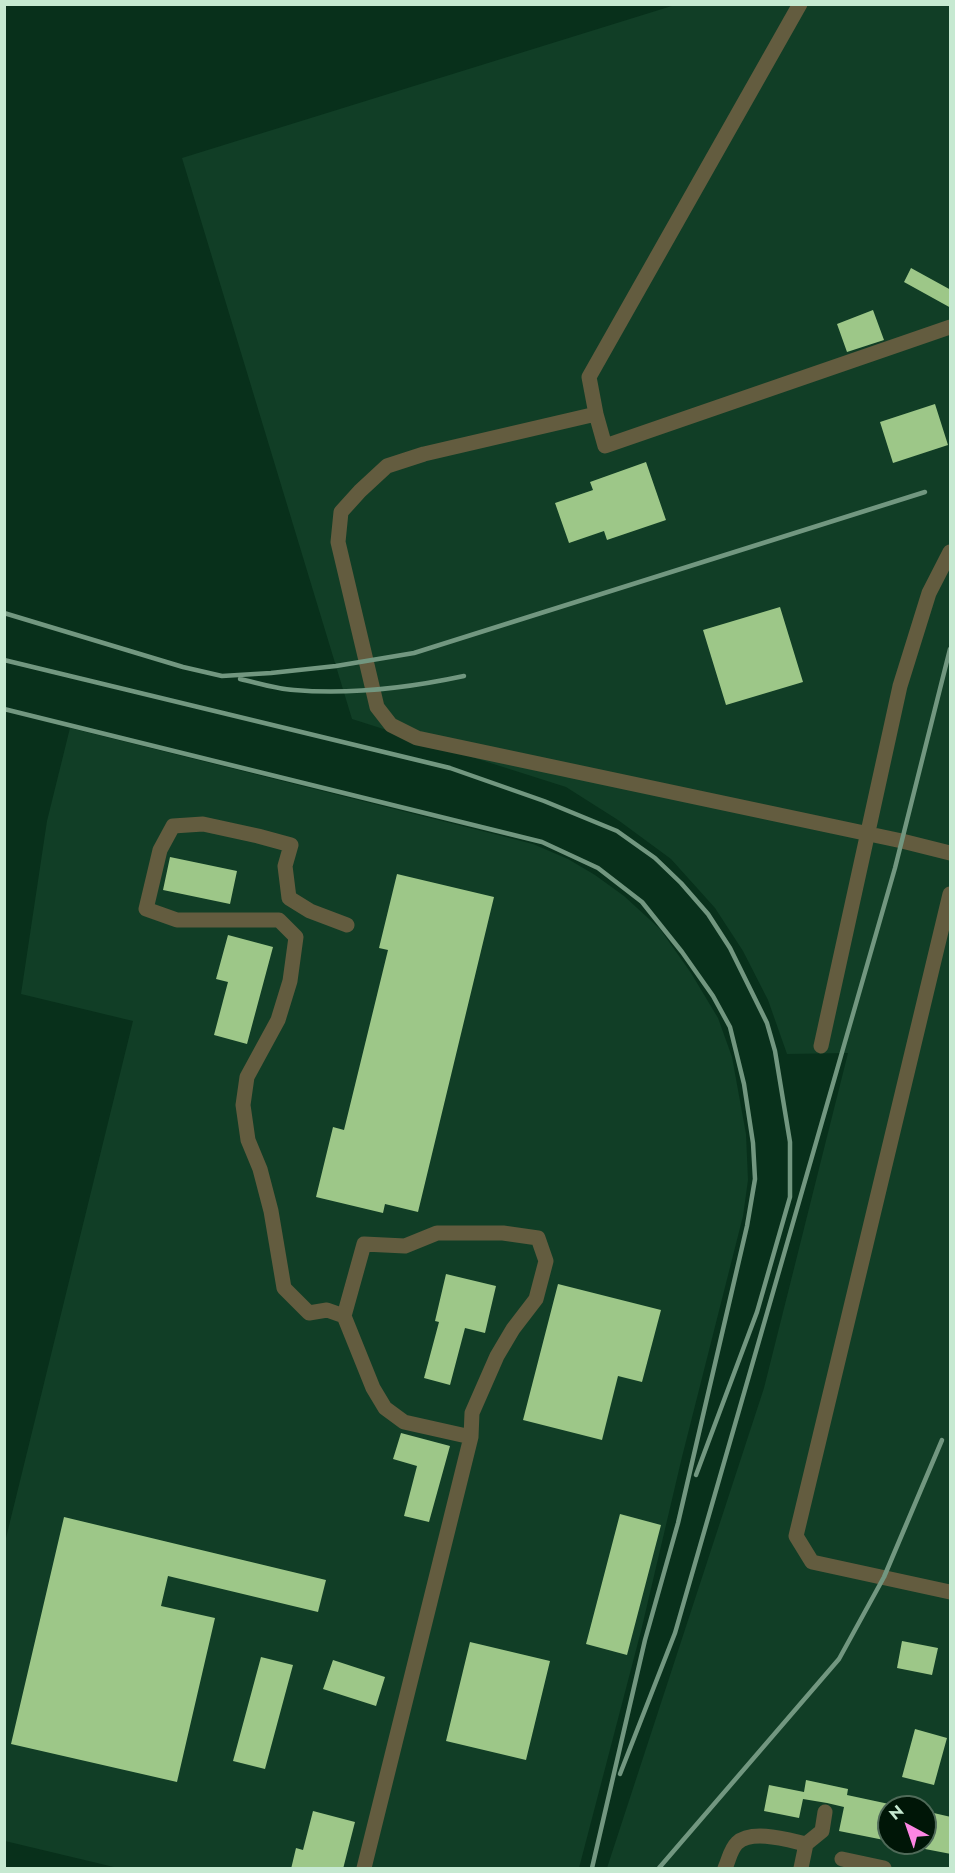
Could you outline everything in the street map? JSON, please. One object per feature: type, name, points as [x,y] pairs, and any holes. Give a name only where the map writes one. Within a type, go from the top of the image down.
[{"type":"lane","points":[[800,4],[589,377],[605,446],[951,327]]},
{"type":"lane","points":[[596,414],[424,454],[387,466],[340,512],[338,542],[377,707],[391,725],[417,738],[867,833],[951,853]]},
{"type":"lane","points":[[820,1046],[900,687],[929,593],[951,552]]},
{"type":"lane","points":[[279,920],[286,910],[289,898],[285,866],[291,845],[203,824],[173,826],[160,850],[146,909],[177,920],[279,920],[296,937],[290,981],[278,1020],[247,1077],[243,1105],[248,1140],[260,1169],[271,1211],[284,1288],[309,1313],[327,1310],[344,1316]]},
{"type":"lane","points":[[951,894],[796,1536],[812,1562],[951,1592]]},
{"type":"lane","points":[[289,898],[310,911],[347,926]]},
{"type":"lane","points":[[364,1869],[471,1437],[472,1413],[497,1356],[513,1329],[536,1299],[546,1261],[538,1238],[503,1233],[437,1233],[405,1246],[364,1244],[344,1316],[373,1388],[385,1408],[404,1422],[471,1437]]},
{"type":"lane","points":[[801,1869],[806,1844],[822,1831],[825,1812]]},
{"type":"lane","points":[[725,1869],[731,1851],[739,1842],[752,1836],[782,1838],[806,1844]]},
{"type":"lane","points":[[842,1858],[884,1869]]},
{"type":"shaded area","points":[[675,5],[950,5],[950,1868],[607,1868],[764,1388],[848,1053],[787,1054],[768,1000],[743,951],[715,908],[671,859],[618,820],[566,787],[352,719],[182,158]]},
{"type":"shaded area","points":[[70,728],[533,844],[568,859],[624,896],[660,929],[691,973],[718,1018],[732,1057],[746,1134],[748,1180],[743,1216],[641,1631],[579,1868],[118,1868],[5,1841],[5,1542],[133,1021],[21,994],[47,821]]},
{"type":"building","points":[[911,268],[951,290],[951,308],[904,282]]},
{"type":"building","points":[[873,310],[884,340],[847,352],[837,324]]},
{"type":"building","points":[[935,404],[948,445],[893,463],[880,422]]},
{"type":"building","points":[[646,462],[666,520],[607,540],[604,531],[569,543],[555,503],[593,490],[590,482]]},
{"type":"building","points":[[780,607],[803,682],[726,705],[703,630]]},
{"type":"building","points":[[170,857],[237,871],[230,904],[163,890]]},
{"type":"building","points":[[397,874],[494,897],[418,1212],[385,1204],[383,1213],[316,1197],[333,1127],[344,1130],[388,950],[379,948]]},
{"type":"building","points":[[228,935],[273,947],[247,1044],[214,1035],[228,982],[216,979]]},
{"type":"building","points":[[446,1274],[496,1286],[485,1333],[465,1328],[450,1385],[424,1378],[439,1322],[435,1321]]},
{"type":"building","points":[[558,1284],[661,1310],[642,1382],[618,1376],[602,1440],[523,1420]]},
{"type":"building","points":[[401,1433],[450,1446],[429,1522],[404,1516],[417,1466],[393,1459]]},
{"type":"building","points":[[620,1514],[661,1525],[627,1655],[586,1644]]},
{"type":"building","points":[[64,1517],[326,1580],[318,1612],[168,1576],[161,1606],[215,1618],[177,1782],[11,1744]]},
{"type":"building","points":[[902,1641],[938,1648],[932,1675],[897,1668]]},
{"type":"building","points":[[470,1642],[550,1661],[526,1760],[446,1741]]},
{"type":"building","points":[[261,1657],[293,1665],[265,1769],[233,1761]]},
{"type":"building","points":[[333,1660],[385,1677],[376,1706],[323,1689]]},
{"type":"building","points":[[915,1729],[947,1738],[934,1785],[902,1777]]},
{"type":"building","points":[[806,1780],[848,1789],[847,1795],[877,1801],[877,1839],[839,1831],[844,1807],[803,1799],[799,1818],[764,1811],[769,1785],[804,1792]]},
{"type":"building","points":[[313,1811],[355,1822],[343,1869],[291,1869],[296,1848],[303,1850]]},
{"type":"building","points":[[937,1814],[951,1817],[951,1854],[937,1851]]},
{"type":"railway","points":[[4,613],[183,667],[222,676],[336,666],[414,653],[925,492]]},
{"type":"railway","points":[[620,1774],[675,1633],[895,868],[950,649]]},
{"type":"railway","points":[[4,660],[450,768],[544,801],[617,831],[655,858],[708,914],[730,948],[767,1023],[775,1051],[790,1142],[790,1197],[757,1312],[696,1475]]},
{"type":"railway","points":[[240,679],[287,689],[337,692],[401,687],[464,676]]},
{"type":"railway","points":[[4,709],[542,842],[598,868],[642,902],[713,996],[730,1027],[744,1084],[753,1143],[755,1179],[747,1226],[678,1523],[645,1640],[592,1868]]},
{"type":"railway","points":[[659,1868],[839,1659],[884,1577],[942,1440]]}]
